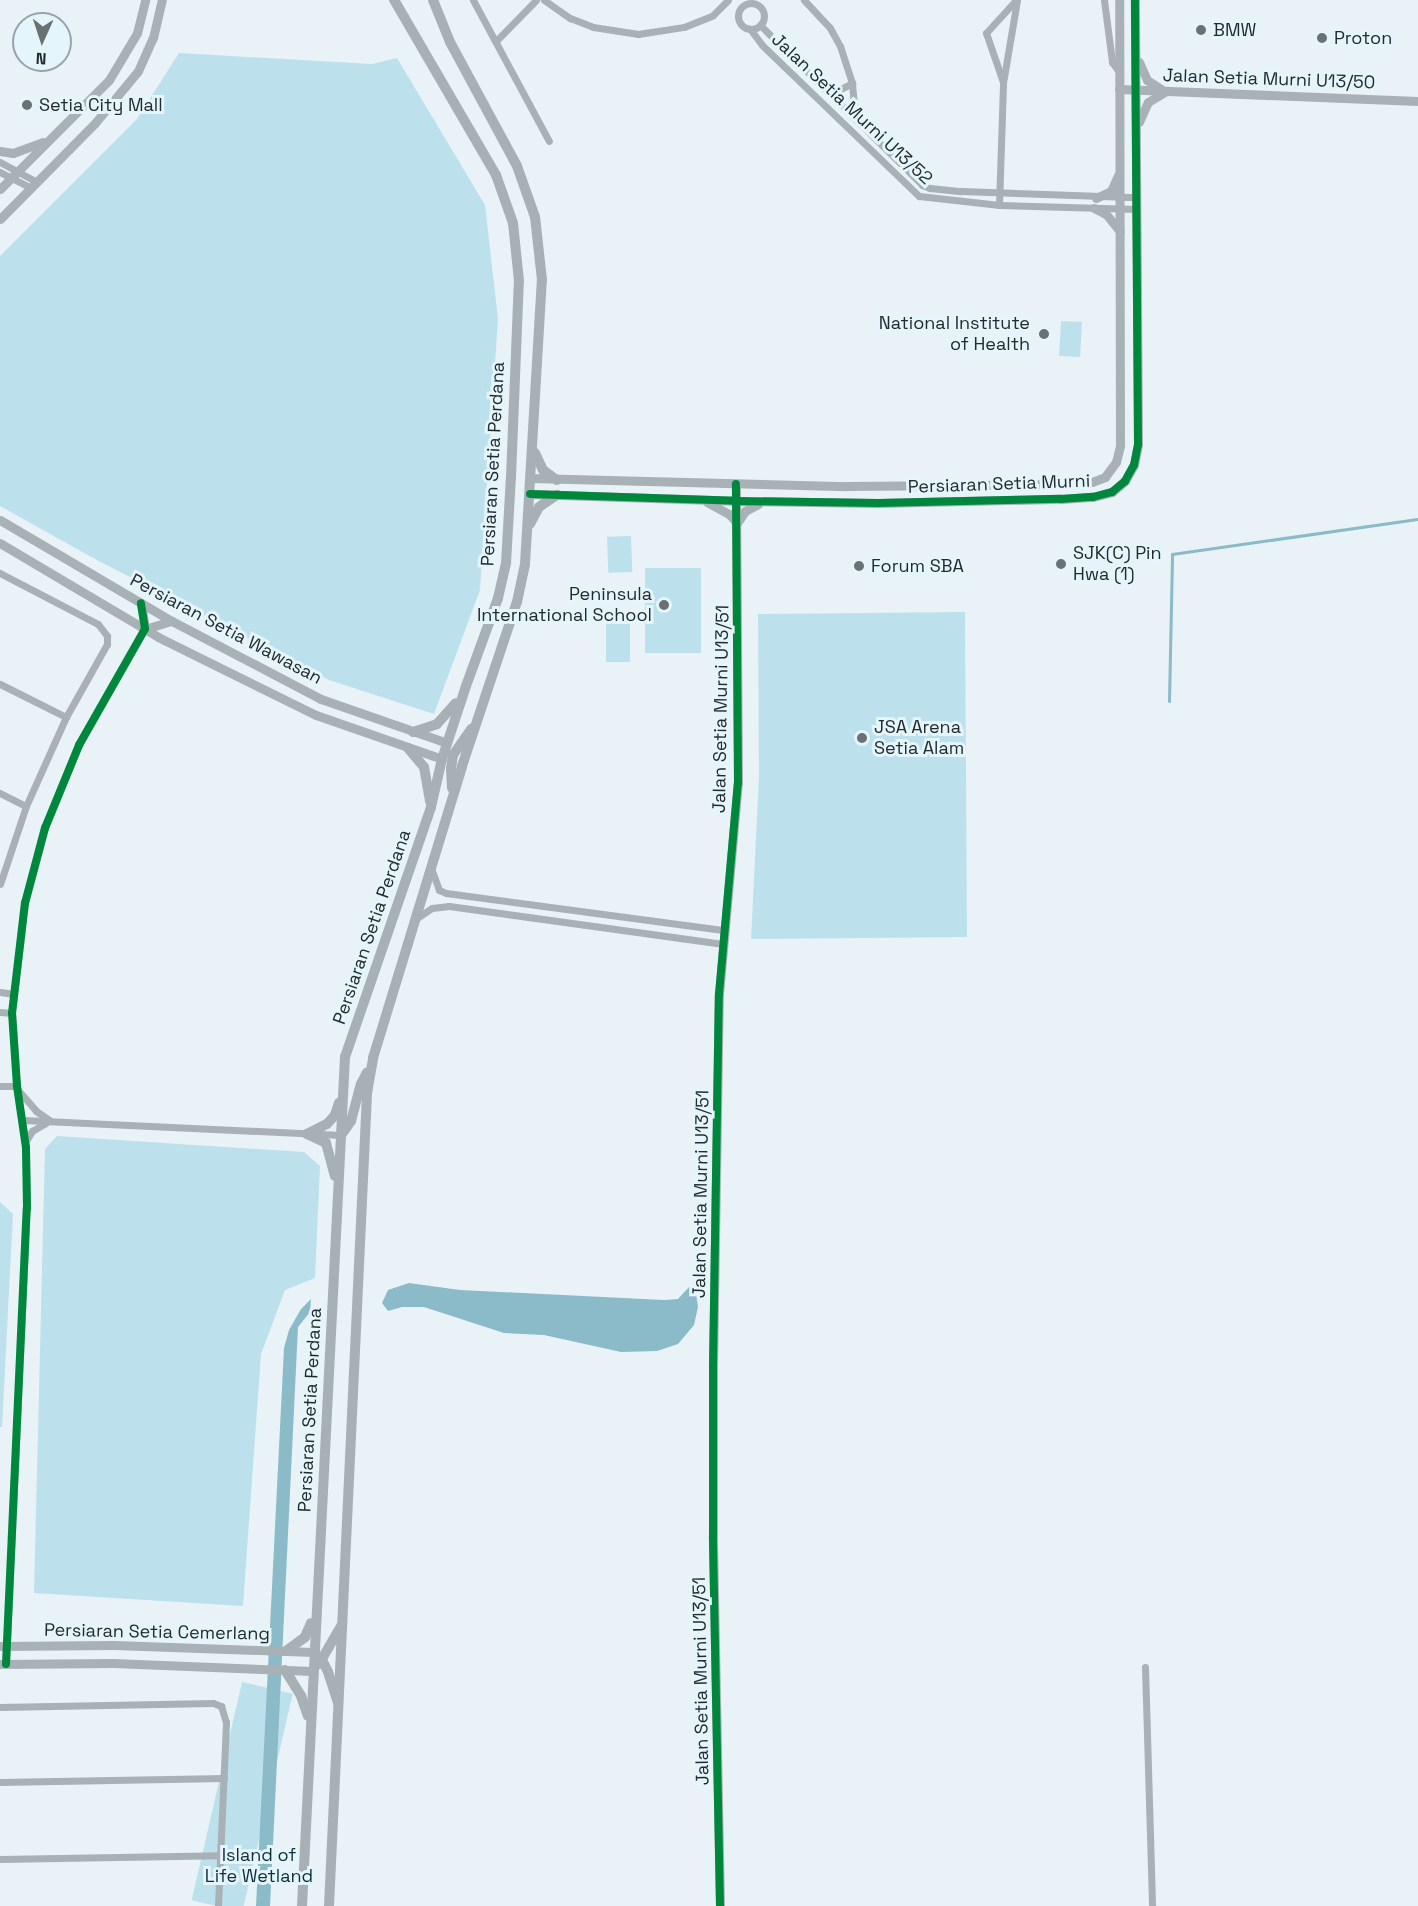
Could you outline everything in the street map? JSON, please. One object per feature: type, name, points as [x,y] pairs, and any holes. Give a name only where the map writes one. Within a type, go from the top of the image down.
[{"type":"main road","name":"Persiaran Setia Perdana","points":[[302,1906],[313,1671],[318,1656],[316,1611],[345,1057],[431,807],[442,759],[498,598],[506,563],[519,281],[513,222],[496,175],[394,0]]},
{"type":"main road","name":"Persiaran Setia Perdana","points":[[329,1906],[340,1707],[366,1105],[372,1064],[415,920],[453,795],[517,602],[525,564],[528,530],[542,280],[535,218],[517,166],[450,42],[433,0]]},
{"type":"main road","points":[[532,432],[537,463],[557,480]]},
{"type":"main road","points":[[511,454],[515,478],[520,486],[530,494]]},
{"type":"main road","points":[[508,519],[515,493],[531,478]]},
{"type":"main road","points":[[528,530],[539,507],[557,495]]},
{"type":"main road","points":[[413,732],[443,719],[452,710],[466,686]]},
{"type":"main road","points":[[453,795],[451,769],[453,754],[478,719]]},
{"type":"main road","points":[[447,743],[453,754]]},
{"type":"main road","points":[[408,748],[424,767],[431,807]]},
{"type":"main road","points":[[442,759],[453,754]]},
{"type":"main road","points":[[341,1135],[351,1121],[361,1084],[372,1064]]},
{"type":"main road","points":[[307,1134],[327,1125],[334,1115],[344,1084]]},
{"type":"main road","points":[[307,1134],[319,1138],[329,1148],[339,1188]]},
{"type":"main road","points":[[285,1651],[305,1637],[316,1611]]},
{"type":"main road","points":[[340,1707],[318,1656],[344,1620]]},
{"type":"main road","points":[[284,1670],[301,1696],[310,1722]]},
{"type":"street","points":[[0,189],[109,80],[137,33],[145,0]]},
{"type":"street","points":[[0,219],[95,123],[138,71],[153,38],[162,0]]},
{"type":"street","points":[[473,0],[549,141]]},
{"type":"street","points":[[496,40],[536,0]]},
{"type":"street","points":[[544,0],[570,18],[593,27],[638,34],[684,27],[713,15],[728,0]]},
{"type":"street","points":[[804,0],[835,37],[852,83],[855,118]]},
{"type":"street","points":[[1003,83],[986,33],[1017,0]]},
{"type":"street","points":[[999,205],[1003,83],[1017,0]]},
{"type":"street","points":[[1104,0],[1112,62],[1119,72]]},
{"type":"street","name":"Persiaran Setia Murni","points":[[531,478],[735,484],[1062,484],[1092,482],[1105,477],[1116,462],[1120,446],[1119,0]]},
{"type":"street","name":"Persiaran Setia Murni","points":[[530,494],[763,502],[1061,499],[1093,497],[1112,492],[1125,481],[1134,465],[1138,444],[1135,0]]},
{"type":"street","points":[[756,4],[762,10],[764,18],[760,25],[750,29],[743,26],[738,19],[739,11],[744,5],[756,4]]},
{"type":"street","name":"Jalan Setia Murni U13/52","points":[[760,25],[922,184],[930,188],[1096,198],[1137,197]]},
{"type":"street","name":"Jalan Setia Murni U13/52","points":[[750,29],[762,45],[919,196],[999,205],[1137,209]]},
{"type":"street","points":[[1136,48],[1147,80],[1166,91],[1148,102],[1136,131]]},
{"type":"street","points":[[824,87],[838,90],[852,83]]},
{"type":"street","name":"Jalan Setia Murni U13/50","points":[[1119,89],[1418,101]]},
{"type":"street","points":[[0,150],[13,153],[47,140]]},
{"type":"street","points":[[0,162],[14,175]]},
{"type":"street","points":[[1096,198],[1111,191],[1120,170]]},
{"type":"street","points":[[0,172],[14,175],[34,185]]},
{"type":"street","points":[[1094,208],[1106,214],[1120,231]]},
{"type":"street","name":"Jalan Setia Murni U13/51","points":[[720,1906],[713,1536],[713,1367],[719,994],[738,783],[735,484]]},
{"type":"street","points":[[704,500],[722,509],[737,523],[745,511],[763,502]]},
{"type":"street","name":"Persiaran Setia Wawasan","points":[[0,520],[171,621],[321,699],[447,743]]},
{"type":"street","name":"Persiaran Setia Wawasan","points":[[0,543],[145,629],[316,715],[442,759]]},
{"type":"street","points":[[0,573],[98,624],[107,636],[107,644],[66,717],[26,807],[0,884]]},
{"type":"street","points":[[3,1664],[27,1208],[25,1142],[17,1087],[12,1013],[14,994],[26,903],[45,828],[80,746],[145,629],[141,603]]},
{"type":"street","points":[[145,629],[171,621]]},
{"type":"street","points":[[0,684],[66,717]]},
{"type":"street","points":[[0,793],[26,807]]},
{"type":"street","points":[[431,868],[439,890],[446,893],[725,930]]},
{"type":"street","points":[[415,920],[432,908],[449,906],[723,944]]},
{"type":"street","points":[[0,992],[14,994]]},
{"type":"street","points":[[0,1012],[12,1013]]},
{"type":"street","points":[[0,1086],[17,1087],[36,1111],[51,1121]]},
{"type":"street","points":[[23,1120],[341,1135]]},
{"type":"street","points":[[25,1142],[37,1126],[51,1121]]},
{"type":"street","name":"Persiaran Setia Cemerlang","points":[[3,1646],[114,1645],[285,1651],[318,1656]]},
{"type":"street","name":"Persiaran Setia Cemerlang","points":[[3,1664],[113,1663],[313,1671]]},
{"type":"street","points":[[1144,1666],[1152,1906]]},
{"type":"street","points":[[0,1707],[213,1703],[221,1706],[225,1713],[218,1906]]},
{"type":"street","points":[[0,1782],[224,1778]]},
{"type":"street","points":[[0,1859],[220,1856]]},
{"type":"green space","points":[[179,53],[372,64],[397,58],[485,205],[498,319],[480,590],[434,714],[329,680],[95,559],[0,506],[0,256],[137,119]]},
{"type":"green space","points":[[1061,321],[1082,322],[1080,357],[1059,356]]},
{"type":"green space","points":[[631,536],[632,572],[608,573],[607,537]]},
{"type":"green space","points":[[645,568],[701,568],[701,653],[645,653]]},
{"type":"green space","name":"JSA Arena Setia Alam","points":[[965,612],[967,937],[751,939],[759,777],[758,614]]},
{"type":"green space","points":[[606,615],[630,615],[630,662],[606,662]]},
{"type":"green space","points":[[57,1136],[304,1152],[320,1166],[315,1278],[285,1290],[261,1354],[243,1606],[34,1593],[45,1149]]},
{"type":"green space","points":[[0,1202],[13,1214],[2,1427],[0,1427]]},
{"type":"green space","name":"Island of Life Wetland","points":[[242,1682],[293,1694],[244,1906],[216,1906],[192,1900]]},
{"type":"shaded area","points":[[409,1283],[460,1290],[664,1300],[678,1299],[689,1287],[695,1287],[698,1307],[694,1325],[678,1344],[657,1351],[621,1352],[544,1335],[504,1333],[424,1307],[402,1307],[388,1311],[382,1303],[388,1290]]},
{"type":"shaded area","points":[[311,1299],[310,1312],[298,1327],[270,1906],[256,1906],[284,1348],[289,1330],[301,1309]]},
{"type":"waterway","points":[[1169,701],[1172,554],[1418,519]]},
{"type":"cycle path","points":[[530,494],[878,503],[1061,499],[1093,497],[1112,492],[1125,481],[1134,465],[1138,444],[1135,0]]},
{"type":"cycle path","points":[[720,1906],[713,1536],[713,1367],[719,994],[738,783],[736,484]]},
{"type":"cycle path","points":[[6,1664],[27,1208],[26,1148],[17,1086],[12,1013],[25,903],[45,828],[79,745],[145,629],[141,603]]},
{"type":"place","name":"BMW","points":[[1201,30]]},
{"type":"place","name":"Proton","points":[[1322,38]]},
{"type":"place","name":"Setia City Mall","points":[[27,105]]},
{"type":"place","name":"National Institute of Health","points":[[1044,334]]},
{"type":"place","name":"SJK(C) Pin Hwa (1)","points":[[1061,564]]},
{"type":"place","name":"Forum SBA","points":[[859,566]]},
{"type":"place","name":"Peninsula International School","points":[[664,605]]},
{"type":"place","name":"JSA Arena Setia Alam","points":[[862,738]]}]
